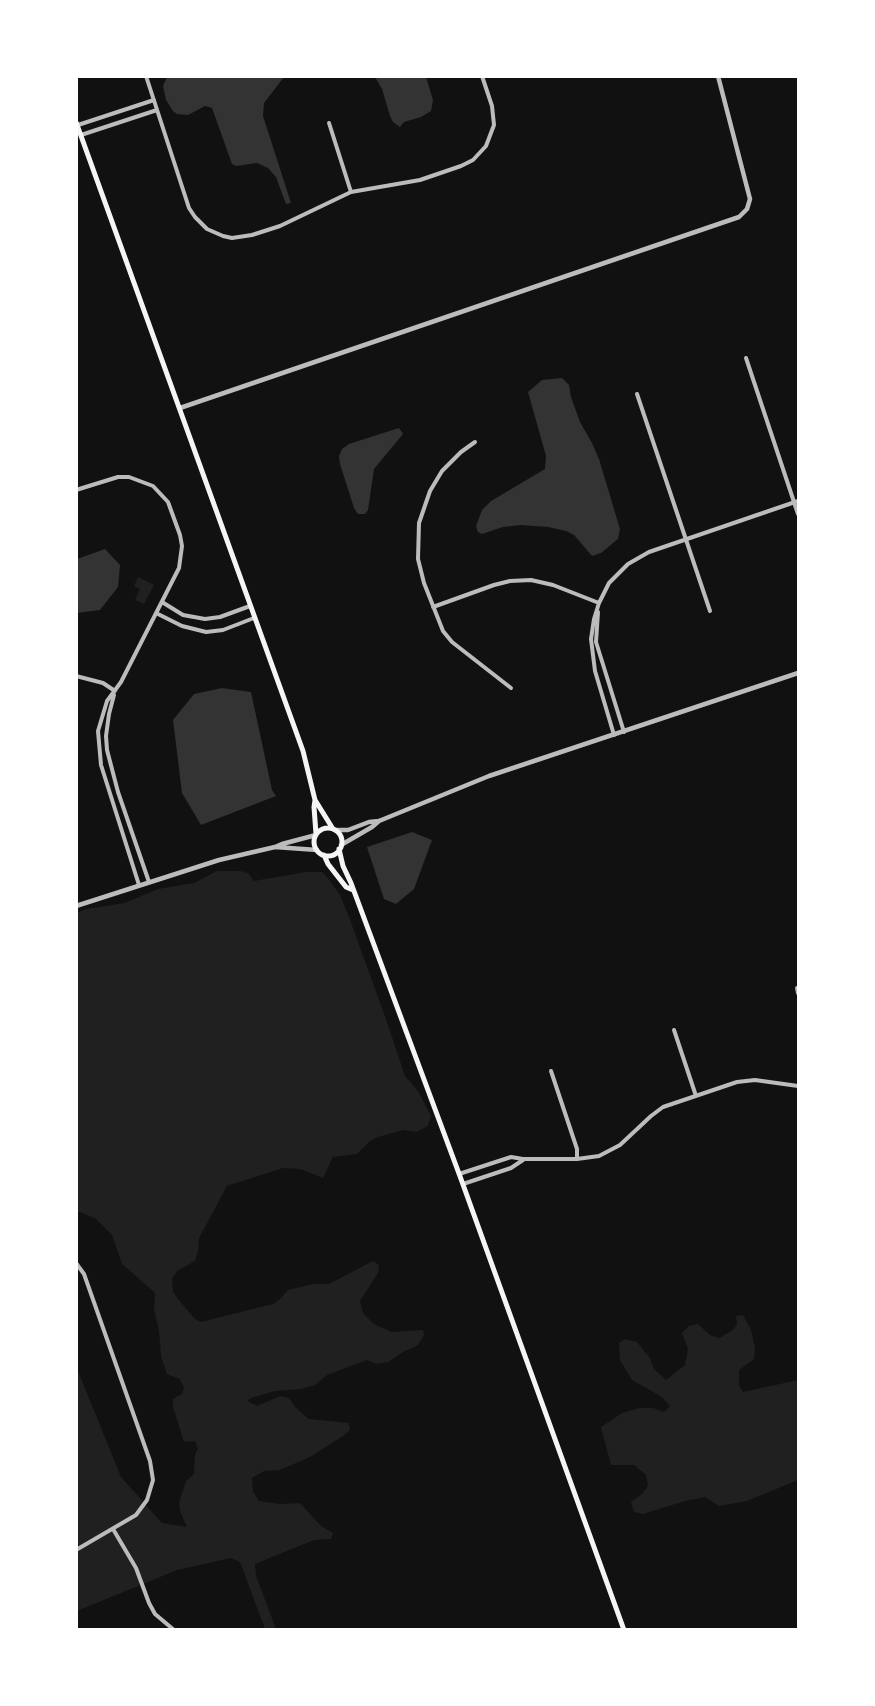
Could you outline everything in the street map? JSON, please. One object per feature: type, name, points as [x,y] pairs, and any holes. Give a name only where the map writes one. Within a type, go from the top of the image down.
[{"type":"main road","points":[[77,124],[303,751],[315,800],[341,836],[343,866],[463,1184],[624,1629]]},
{"type":"main road","points":[[315,800],[316,835]]},
{"type":"main road","points":[[334,829],[321,829],[314,841],[316,850],[324,855],[333,855],[340,847]]},
{"type":"main road","points":[[324,855],[328,864],[352,890]]},
{"type":"street","points":[[146,76],[189,208],[201,224],[215,234],[232,238],[252,236],[290,222],[351,192],[420,180],[461,166],[480,154],[490,140],[494,125],[493,110],[482,76]]},
{"type":"street","points":[[180,408],[739,217],[747,209],[750,199],[718,76]]},
{"type":"street","points":[[77,124],[154,100]]},
{"type":"street","points":[[81,135],[157,110]]},
{"type":"street","points":[[329,123],[351,192]]},
{"type":"street","points":[[746,358],[796,501],[798,514]]},
{"type":"street","points":[[637,394],[710,611]]},
{"type":"street","points":[[475,442],[442,471],[430,490],[419,523],[418,559],[443,631],[452,642],[511,688]]},
{"type":"street","points":[[76,490],[118,477],[129,477],[153,486],[168,502],[182,546],[179,568],[115,691],[107,701],[98,731],[101,765],[139,885]]},
{"type":"street","points":[[614,735],[595,671],[591,639],[598,603],[609,583],[628,564],[649,552],[796,501]]},
{"type":"street","points":[[433,607],[494,585],[510,581],[531,580],[553,585],[598,603]]},
{"type":"street","points":[[162,602],[183,615],[211,619],[250,606]]},
{"type":"street","points":[[598,603],[596,642],[624,732]]},
{"type":"street","points":[[156,613],[189,628],[213,632],[254,618]]},
{"type":"street","points":[[189,628],[192,618]]},
{"type":"street","points":[[334,829],[348,830],[369,822],[379,821],[479,780],[798,673]]},
{"type":"street","points":[[76,676],[103,683],[115,691]]},
{"type":"street","points":[[115,691],[106,736],[107,750],[149,882]]},
{"type":"street","points":[[340,847],[379,821]]},
{"type":"street","points":[[120,828],[130,825]]},
{"type":"street","points":[[76,906],[219,860],[316,835]]},
{"type":"street","points":[[275,847],[316,850]]},
{"type":"street","points":[[674,1030],[696,1096]]},
{"type":"street","points":[[551,1071],[577,1149],[577,1159]]},
{"type":"street","points":[[459,1174],[511,1157],[524,1159],[594,1158],[614,1149],[656,1111],[746,1080],[798,1086]]},
{"type":"street","points":[[463,1184],[511,1168],[524,1159]]},
{"type":"street","points":[[76,1263],[84,1274],[152,1467],[153,1485],[146,1503],[132,1518],[76,1550]]},
{"type":"street","points":[[113,1529],[136,1568],[155,1614],[174,1629]]},
{"type":"shaded area","points":[[167,77],[284,77],[264,103],[263,116],[291,203],[286,204],[276,177],[268,168],[257,163],[236,166],[232,164],[212,108],[205,106],[188,115],[177,114],[173,111],[166,100],[163,86]]},
{"type":"shaded area","points":[[375,77],[426,77],[433,100],[431,111],[404,122],[400,127],[393,122],[390,116],[382,89]]},
{"type":"shaded area","points":[[562,378],[569,385],[580,422],[599,459],[620,529],[618,539],[601,553],[592,556],[574,535],[566,531],[521,525],[503,527],[482,534],[478,532],[476,526],[482,510],[491,501],[545,469],[546,456],[528,392],[542,380]]},
{"type":"shaded area","points":[[399,428],[403,434],[374,469],[368,510],[365,514],[358,514],[340,464],[339,456],[342,449],[349,444]]},
{"type":"shaded area","points":[[105,549],[120,565],[118,587],[100,610],[77,613],[77,559]]},
{"type":"shaded area","points":[[138,577],[154,585],[144,604],[135,600],[140,589],[134,586]]},
{"type":"shaded area","points":[[222,688],[251,692],[272,790],[276,796],[201,825],[182,793],[173,720],[194,694]]},
{"type":"shaded area","points":[[412,832],[432,840],[414,889],[396,904],[384,899],[367,847]]},
{"type":"shaded area","points":[[217,871],[248,873],[254,881],[306,872],[322,872],[328,878],[340,895],[349,917],[405,1076],[418,1091],[431,1116],[428,1126],[416,1132],[403,1130],[378,1137],[370,1141],[357,1154],[333,1157],[323,1178],[300,1169],[283,1168],[227,1186],[199,1238],[195,1261],[177,1271],[172,1279],[173,1292],[195,1319],[201,1322],[273,1304],[288,1290],[313,1284],[329,1284],[373,1261],[379,1265],[378,1273],[360,1301],[363,1313],[374,1324],[392,1332],[423,1330],[424,1335],[418,1345],[388,1362],[377,1364],[367,1360],[327,1375],[315,1385],[301,1389],[275,1391],[247,1401],[257,1406],[280,1396],[289,1398],[295,1407],[309,1419],[349,1423],[350,1430],[310,1457],[280,1470],[264,1471],[252,1478],[253,1492],[259,1501],[280,1504],[300,1503],[321,1526],[333,1533],[331,1539],[314,1540],[255,1564],[256,1576],[276,1629],[265,1629],[240,1562],[231,1558],[177,1570],[77,1611],[76,1366],[121,1477],[162,1523],[187,1527],[179,1502],[186,1481],[194,1474],[195,1454],[198,1449],[195,1441],[184,1442],[173,1407],[173,1399],[182,1394],[184,1388],[180,1379],[167,1374],[161,1356],[159,1330],[154,1310],[155,1293],[122,1264],[112,1235],[95,1218],[77,1211],[77,913],[86,909],[125,903],[158,889],[194,883]]},
{"type":"shaded area","points":[[743,1315],[751,1330],[755,1348],[754,1359],[739,1370],[739,1386],[743,1392],[798,1380],[798,1480],[747,1501],[719,1506],[705,1497],[643,1514],[634,1512],[631,1502],[648,1486],[646,1475],[634,1465],[611,1465],[601,1427],[622,1413],[639,1408],[653,1408],[664,1412],[670,1406],[662,1397],[632,1380],[620,1360],[619,1343],[625,1339],[637,1342],[650,1358],[654,1369],[666,1380],[685,1365],[688,1349],[682,1333],[689,1326],[698,1324],[710,1335],[719,1338],[733,1330],[737,1324],[736,1316]]}]
